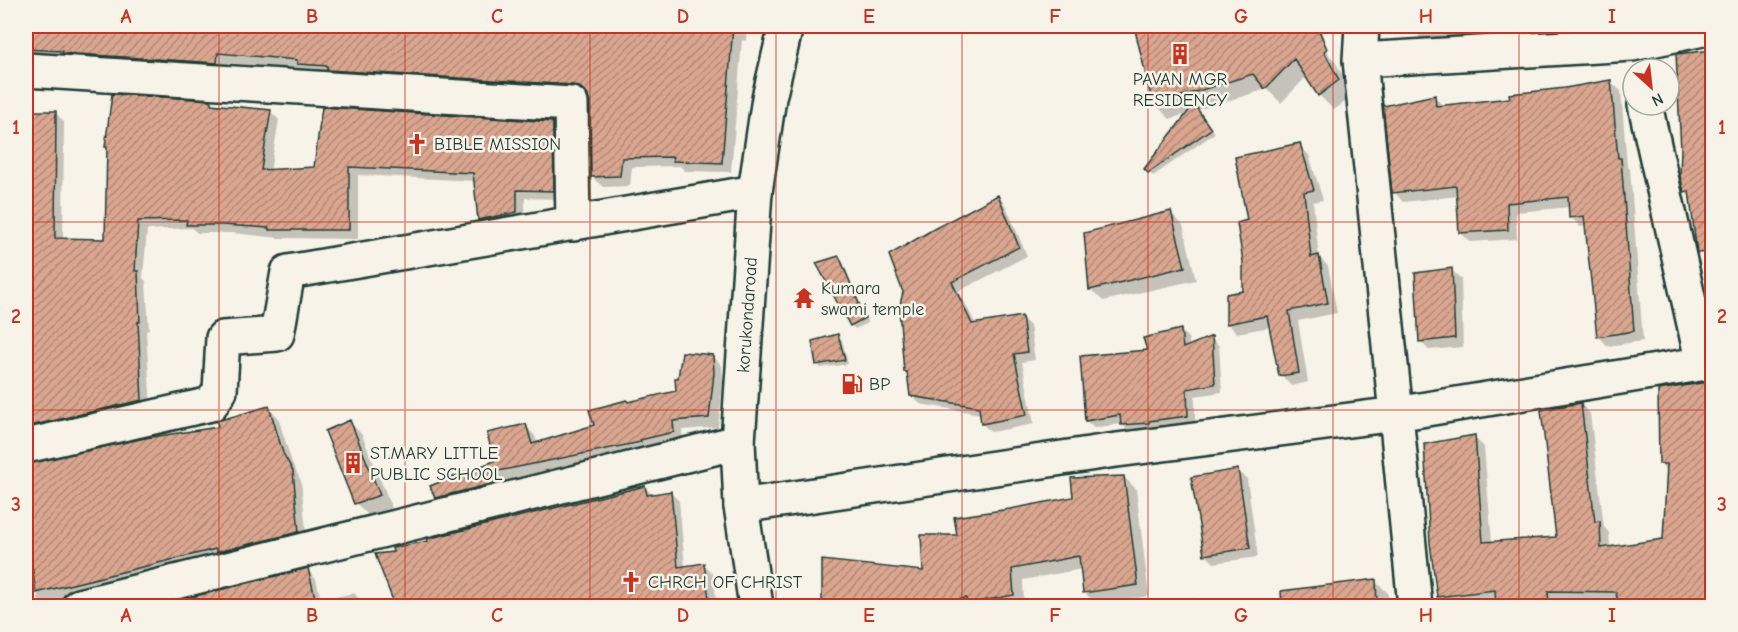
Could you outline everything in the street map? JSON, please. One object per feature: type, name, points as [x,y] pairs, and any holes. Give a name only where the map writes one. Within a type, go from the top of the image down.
[{"type":"street","name":"korukondaroad","points":[[756,606],[741,506],[738,442],[755,192],[769,98],[786,26]]},
{"type":"street","points":[[1362,26],[1360,60],[1415,606]]},
{"type":"street","points":[[1635,57],[1713,27]]},
{"type":"street","points":[[1360,60],[1621,57]]},
{"type":"street","points":[[26,70],[571,104],[573,224]]},
{"type":"street","points":[[741,506],[1109,451],[1396,414],[1708,363],[1648,117]]},
{"type":"street","points":[[26,446],[211,404],[220,391],[223,338],[277,334],[288,272],[755,192]]},
{"type":"street","points":[[79,606],[738,442]]},
{"type":"building","points":[[26,26],[733,26],[722,163],[673,161],[673,157],[622,158],[620,176],[591,177],[590,103],[587,94],[581,88],[573,85],[327,70],[327,66],[297,64],[297,60],[218,53],[217,63],[62,53],[62,51],[26,49]]},
{"type":"building","points":[[1134,26],[1317,26],[1327,49],[1324,51],[1339,80],[1318,96],[1294,59],[1265,89],[1253,74],[1153,105]]},
{"type":"building","points":[[1713,50],[1713,252],[1697,253],[1689,191],[1684,192],[1680,176],[1681,57],[1676,57],[1676,54]]},
{"type":"building","points":[[1611,80],[1618,158],[1621,158],[1634,331],[1597,337],[1584,216],[1569,218],[1568,197],[1507,203],[1508,230],[1459,233],[1456,186],[1392,193],[1383,106],[1435,95],[1436,106],[1510,98],[1509,94]]},
{"type":"building","points":[[112,94],[211,100],[211,104],[271,110],[261,170],[314,167],[322,107],[553,122],[554,191],[517,190],[517,212],[478,220],[473,173],[349,167],[349,230],[269,230],[269,228],[222,225],[186,225],[187,220],[138,221],[135,271],[138,271],[142,400],[26,427],[26,111],[56,111],[55,238],[105,239],[107,147],[105,147]]},
{"type":"building","points":[[1194,104],[1211,129],[1148,173],[1144,169]]},
{"type":"building","points":[[1300,143],[1314,190],[1304,192],[1311,257],[1319,255],[1328,303],[1289,311],[1299,373],[1279,376],[1267,316],[1226,324],[1226,294],[1243,291],[1243,262],[1237,223],[1247,220],[1235,157]]},
{"type":"building","points":[[998,195],[1019,247],[952,282],[972,324],[1022,316],[1027,352],[1014,354],[1027,415],[981,424],[979,407],[910,396],[907,372],[904,372],[899,309],[903,292],[889,255]]},
{"type":"building","points":[[1171,211],[1185,267],[1089,290],[1084,233]]},
{"type":"building","points":[[839,256],[865,318],[850,326],[816,263]]},
{"type":"building","points":[[1452,268],[1455,338],[1419,342],[1415,273]]},
{"type":"building","points":[[1181,329],[1183,348],[1212,336],[1215,384],[1187,389],[1188,416],[1121,425],[1120,415],[1085,421],[1080,356],[1147,350],[1143,338]]},
{"type":"building","points":[[838,334],[845,360],[816,365],[812,341]]},
{"type":"building","points":[[682,352],[713,355],[714,373],[709,418],[673,421],[674,432],[640,440],[641,442],[498,471],[499,482],[435,498],[430,486],[494,461],[487,433],[526,424],[532,444],[594,425],[589,410],[676,391],[675,378],[678,378]]},
{"type":"building","points":[[1708,382],[1713,460],[1713,606],[1618,606],[1616,592],[1548,591],[1549,606],[1496,606],[1495,590],[1437,597],[1430,543],[1424,444],[1475,435],[1483,542],[1556,537],[1541,410],[1581,403],[1595,522],[1600,521],[1601,548],[1663,539],[1667,464],[1659,464],[1658,390]]},
{"type":"building","points":[[269,406],[283,453],[293,471],[299,532],[217,552],[216,549],[36,593],[30,552],[26,554],[26,464],[145,438],[218,427],[217,421]]},
{"type":"building","name":"ST.MARY LITTLE PUBLIC SCHOOL","points":[[350,420],[380,495],[354,504],[325,431]]},
{"type":"building","points":[[1238,469],[1250,548],[1204,555],[1191,477]]},
{"type":"building","points":[[1124,476],[1138,585],[1083,593],[1079,556],[1012,569],[1014,595],[966,604],[966,598],[930,606],[822,606],[822,560],[923,571],[921,535],[957,535],[954,517],[1073,497],[1071,478]]},
{"type":"building","points":[[645,486],[647,495],[671,491],[678,567],[704,563],[710,606],[395,606],[375,554],[393,552],[392,548]]},
{"type":"building","points":[[308,568],[317,606],[155,606]]},
{"type":"building","points":[[1376,579],[1377,606],[1282,606],[1281,591]]},
{"type":"place","name":"PAVAN MGR RESIDENCY","points":[[1180,54]]},
{"type":"place","name":"BIBLE MISSION","points":[[417,144]]},
{"type":"place","name":"Kumara swami temple","points":[[804,298]]},
{"type":"place","name":"BP","points":[[852,384]]},
{"type":"place","name":"ST.MARY LITTLE PUBLIC SCHOOL","points":[[353,463]]},
{"type":"place","name":"CHRCH OF CHRIST","points":[[631,582]]}]
